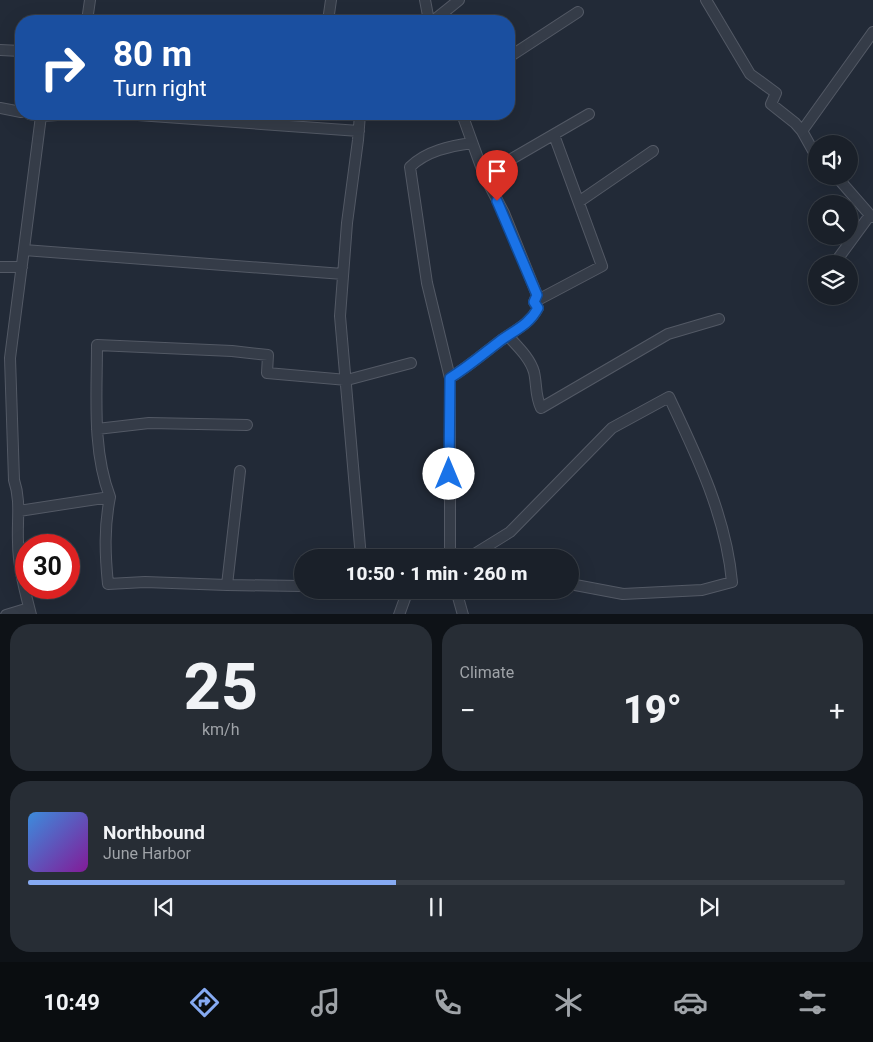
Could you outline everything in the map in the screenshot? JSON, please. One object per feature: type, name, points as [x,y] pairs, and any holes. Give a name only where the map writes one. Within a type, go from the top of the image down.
[{"type":"street","points":[[88,15],[90,0]]},
{"type":"street","points":[[329,15],[332,0]]},
{"type":"street","points":[[425,0],[428,15]]},
{"type":"street","points":[[441,15],[459,0]]},
{"type":"street","points":[[706,0],[750,74],[776,93],[771,104],[795,123],[808,142]]},
{"type":"street","points":[[515,53],[578,12]]},
{"type":"street","points":[[802,131],[873,32]]},
{"type":"street","points":[[0,50],[15,51]]},
{"type":"street","points":[[0,108],[15,111]]},
{"type":"street","points":[[484,175],[589,114]]},
{"type":"street","points":[[6,614],[30,611],[19,562],[20,511],[14,480],[10,358],[40,120]]},
{"type":"street","points":[[207,120],[359,131]]},
{"type":"street","points":[[359,549],[340,316],[347,223],[360,120]]},
{"type":"street","points":[[464,120],[484,175],[504,213],[537,295],[534,302]]},
{"type":"street","points":[[534,302],[602,266],[580,201],[576,196],[554,135]]},
{"type":"street","points":[[450,549],[450,378],[427,283],[410,167],[425,156],[450,146],[472,143]]},
{"type":"street","points":[[580,201],[653,151]]},
{"type":"street","points":[[841,255],[872,216],[844,185]]},
{"type":"street","points":[[24,250],[343,274]]},
{"type":"street","points":[[0,267],[22,268]]},
{"type":"street","points":[[450,378],[478,360],[531,320],[538,308],[534,302]]},
{"type":"street","points":[[508,336],[529,360],[534,373],[536,399],[541,408],[668,334],[719,319]]},
{"type":"street","points":[[294,586],[144,582],[108,584],[104,552],[105,522],[110,497],[104,481],[97,429],[97,346],[232,351],[268,355],[268,373],[346,380],[411,363]]},
{"type":"street","points":[[483,549],[510,532],[612,428],[669,397],[703,470],[729,549],[732,582],[702,590],[623,594],[579,586]]},
{"type":"street","points":[[97,429],[150,423],[247,424]]},
{"type":"street","points":[[227,585],[240,471]]},
{"type":"street","points":[[20,511],[110,497]]},
{"type":"street","points":[[399,614],[405,599]]},
{"type":"street","points":[[459,599],[464,614]]},
{"type":"route","points":[[449,474],[450,378],[478,360],[500,341],[531,320],[538,308],[534,302],[537,295],[504,213],[497,201]]}]
